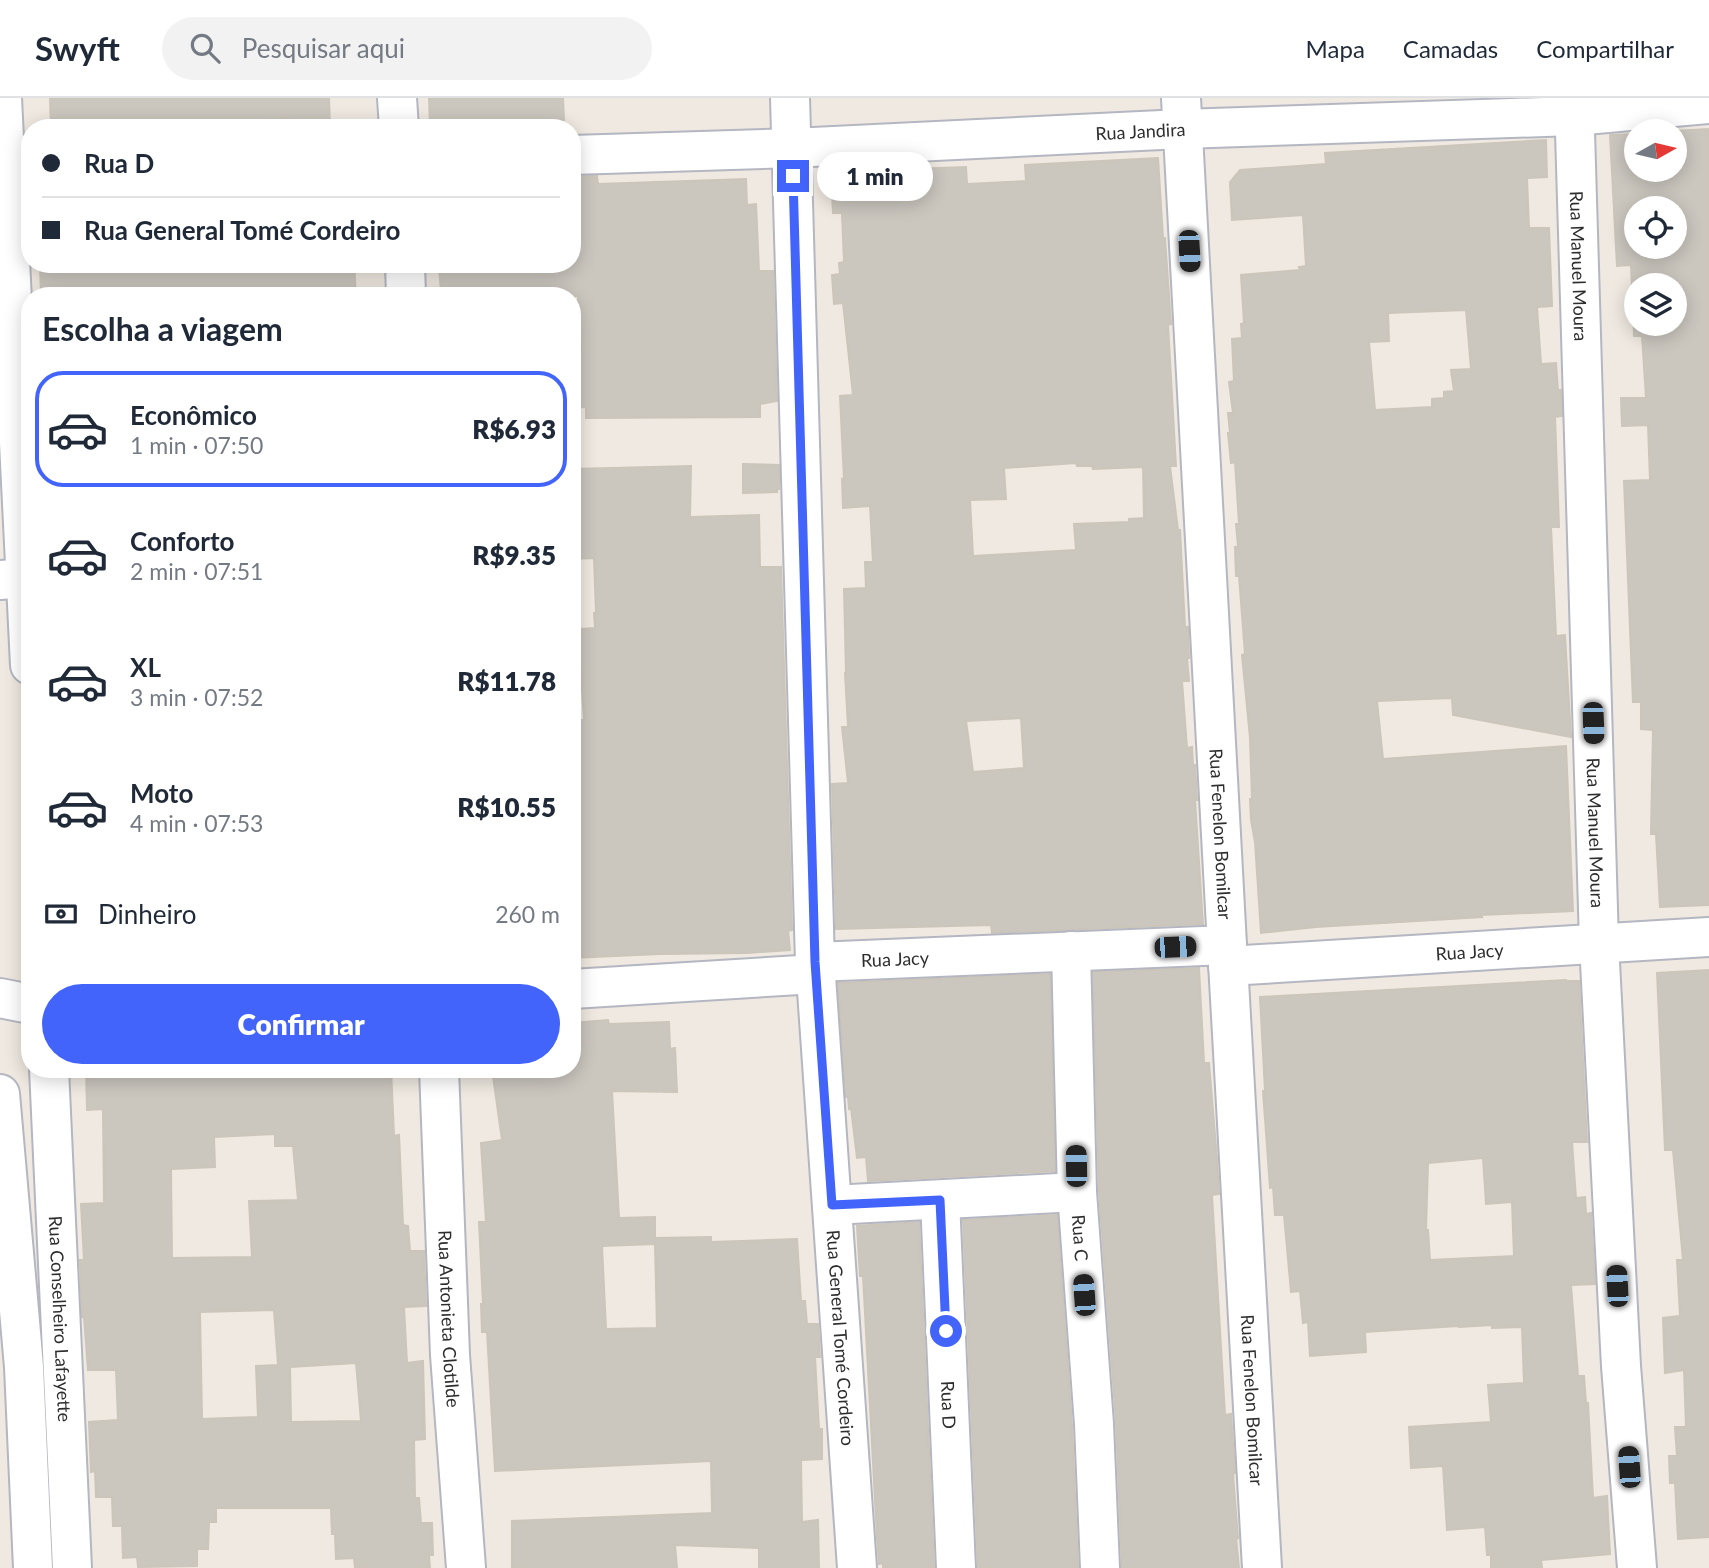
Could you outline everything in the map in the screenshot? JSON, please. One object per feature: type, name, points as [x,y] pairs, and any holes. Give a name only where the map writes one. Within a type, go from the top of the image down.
[{"type":"street","points":[[2,98],[11,171],[13,579],[21,619]]},
{"type":"street","points":[[397,98],[398,119]]},
{"type":"street","name":"Rua General Tomé Cordeiro","points":[[790,98],[815,968],[857,1568]]},
{"type":"street","name":"Rua Jandira","points":[[581,155],[792,148],[1182,113],[1709,104]]},
{"type":"street","name":"Rua Manuel Moura","points":[[1574,107],[1600,943],[1621,1366],[1637,1568]]},
{"type":"street","name":"Rua Fenelon Bomilcar","points":[[1182,113],[1262,1568]]},
{"type":"street","name":"Rua Jacy","points":[[581,988],[815,968],[1071,951],[1227,956],[1709,937]]},
{"type":"street","name":"Rua C","points":[[1071,951],[1077,1192],[1094,1424],[1100,1568]]},
{"type":"street","points":[[0,998],[21,1002]]},
{"type":"street","name":"Rua Conselheiro Lafayette","points":[[49,1078],[72,1568]]},
{"type":"street","name":"Rua Antonieta Clotilde","points":[[439,1078],[450,1355],[466,1568]]},
{"type":"street","points":[[0,1094],[12,1368],[33,1568]]},
{"type":"street","points":[[832,1205],[1077,1192]]},
{"type":"street","name":"Rua D","points":[[940,1200],[956,1568]]},
{"type":"street","points":[[12,1368],[63,1365]]},
{"type":"building","points":[[50,98],[329,98],[330,119],[51,119]]},
{"type":"building","points":[[429,98],[563,98],[564,119],[430,119]]},
{"type":"building","points":[[1709,129],[1709,905],[1660,907],[1656,834],[1651,834],[1653,730],[1641,729],[1641,702],[1633,702],[1624,481],[1650,480],[1648,425],[1622,426],[1621,398],[1646,398],[1642,336],[1687,336],[1687,273],[1631,273],[1631,265],[1617,266],[1610,135],[1624,134],[1624,182],[1687,182],[1687,130]]},
{"type":"building","points":[[1546,140],[1547,177],[1527,178],[1529,228],[1549,228],[1552,306],[1537,307],[1541,364],[1556,363],[1558,390],[1561,390],[1562,416],[1555,417],[1559,527],[1551,527],[1556,636],[1565,635],[1571,737],[1453,715],[1452,698],[1377,701],[1383,759],[1566,746],[1573,911],[1481,915],[1482,917],[1261,933],[1251,820],[1250,738],[1242,655],[1245,654],[1239,576],[1236,576],[1236,524],[1239,524],[1235,462],[1231,463],[1228,433],[1228,413],[1233,413],[1229,382],[1234,381],[1232,339],[1242,338],[1241,324],[1244,323],[1241,275],[1300,270],[1299,267],[1306,266],[1303,215],[1232,220],[1230,182],[1240,170],[1326,164],[1325,153]],"holes":[[[1466,310],[1471,369],[1451,370],[1454,391],[1444,392],[1444,398],[1432,399],[1432,407],[1375,410],[1369,342],[1389,341],[1388,313]]]},
{"type":"building","points":[[1158,158],[1171,324],[1168,325],[1176,466],[1170,466],[1180,530],[1185,627],[1188,627],[1189,681],[1182,681],[1187,748],[1192,747],[1195,765],[1203,924],[992,933],[991,925],[836,929],[832,784],[848,783],[842,727],[848,727],[844,589],[866,588],[865,562],[873,562],[870,506],[843,508],[840,396],[853,395],[843,303],[834,304],[832,275],[840,274],[839,263],[844,262],[842,213],[833,213],[831,172],[910,164],[910,169],[966,167],[967,184],[1026,181],[1025,165]],"holes":[[[1076,463],[1077,466],[1092,466],[1093,469],[1143,467],[1144,518],[1129,519],[1129,522],[1074,524],[1076,550],[973,556],[970,500],[1006,499],[1004,468]],[[1021,718],[1024,768],[973,772],[966,721]]]},
{"type":"building","points":[[597,176],[598,184],[746,179],[747,205],[756,204],[759,271],[773,271],[777,401],[760,404],[760,417],[586,418],[586,407],[581,407],[581,287],[441,287],[440,273],[581,273],[581,177]]},
{"type":"building","points":[[40,273],[355,273],[355,287],[41,287]]},
{"type":"building","points":[[743,464],[779,465],[777,492],[743,493]]},
{"type":"building","points":[[691,466],[690,517],[759,515],[760,567],[781,567],[792,930],[788,931],[790,950],[581,958],[581,720],[584,720],[581,633],[582,629],[595,628],[596,613],[594,558],[581,559],[581,469]]},
{"type":"building","points":[[1199,968],[1204,1063],[1209,1063],[1217,1159],[1219,1194],[1212,1195],[1225,1415],[1231,1414],[1239,1568],[1122,1568],[1116,1422],[1099,1191],[1093,972]]},
{"type":"building","points":[[1709,970],[1709,1537],[1678,1539],[1675,1483],[1670,1483],[1669,1456],[1677,1456],[1675,1427],[1686,1427],[1684,1370],[1665,1373],[1663,1318],[1680,1316],[1677,1260],[1683,1260],[1673,1150],[1665,1150],[1657,973]]},
{"type":"building","points":[[1050,974],[1055,1171],[868,1181],[866,1157],[857,1158],[851,1108],[849,1109],[846,1097],[838,983]]},
{"type":"building","points":[[1579,981],[1587,1142],[1572,1142],[1576,1198],[1585,1197],[1586,1214],[1591,1213],[1595,1284],[1571,1285],[1578,1376],[1584,1376],[1588,1403],[1593,1498],[1607,1496],[1610,1554],[1541,1560],[1542,1568],[1491,1568],[1485,1527],[1447,1530],[1443,1466],[1411,1468],[1409,1427],[1491,1422],[1488,1385],[1524,1383],[1522,1327],[1458,1326],[1365,1332],[1366,1352],[1310,1356],[1308,1322],[1303,1323],[1300,1291],[1291,1292],[1284,1215],[1275,1215],[1273,1187],[1270,1188],[1260,997]],"holes":[[[1483,1158],[1486,1204],[1512,1202],[1514,1256],[1430,1260],[1426,1230],[1428,1163]]]},
{"type":"building","points":[[608,1020],[609,1024],[669,1022],[670,1049],[675,1048],[677,1092],[612,1091],[619,1218],[655,1217],[655,1238],[711,1237],[711,1242],[797,1239],[801,1301],[805,1301],[807,1324],[818,1324],[820,1357],[815,1357],[822,1459],[801,1460],[802,1522],[818,1520],[819,1568],[759,1568],[759,1548],[675,1545],[677,1568],[512,1568],[512,1521],[712,1513],[711,1461],[495,1471],[487,1332],[482,1332],[479,1222],[486,1222],[481,1143],[502,1140],[493,1078],[581,1078],[581,1022]],"holes":[[[655,1244],[657,1328],[606,1329],[602,1246]]]},
{"type":"building","points":[[86,1078],[391,1078],[394,1136],[399,1135],[403,1225],[408,1226],[410,1251],[424,1251],[426,1306],[404,1307],[407,1363],[423,1361],[425,1439],[414,1440],[415,1498],[419,1498],[421,1523],[432,1523],[433,1555],[429,1555],[430,1568],[355,1568],[354,1558],[336,1559],[331,1508],[216,1508],[216,1522],[209,1522],[208,1549],[197,1549],[197,1566],[138,1567],[137,1557],[123,1558],[122,1526],[113,1526],[112,1497],[96,1497],[95,1471],[91,1472],[89,1422],[118,1420],[116,1370],[88,1370],[82,1317],[80,1260],[84,1260],[81,1204],[104,1203],[103,1109],[87,1110]],"holes":[[[275,1134],[275,1146],[293,1146],[298,1200],[249,1201],[252,1257],[172,1258],[171,1169],[215,1167],[214,1137]],[[274,1310],[278,1365],[256,1366],[258,1417],[202,1419],[200,1312]],[[356,1363],[361,1421],[291,1422],[290,1367]]]},
{"type":"building","points":[[1057,1215],[1072,1425],[1078,1568],[978,1568],[963,1220]]},
{"type":"building","points":[[919,1222],[934,1568],[883,1568],[883,1563],[879,1564],[863,1276],[860,1276],[857,1226]]},
{"type":"route","points":[[793,176],[815,962],[832,1205],[940,1200],[946,1331]]}]
